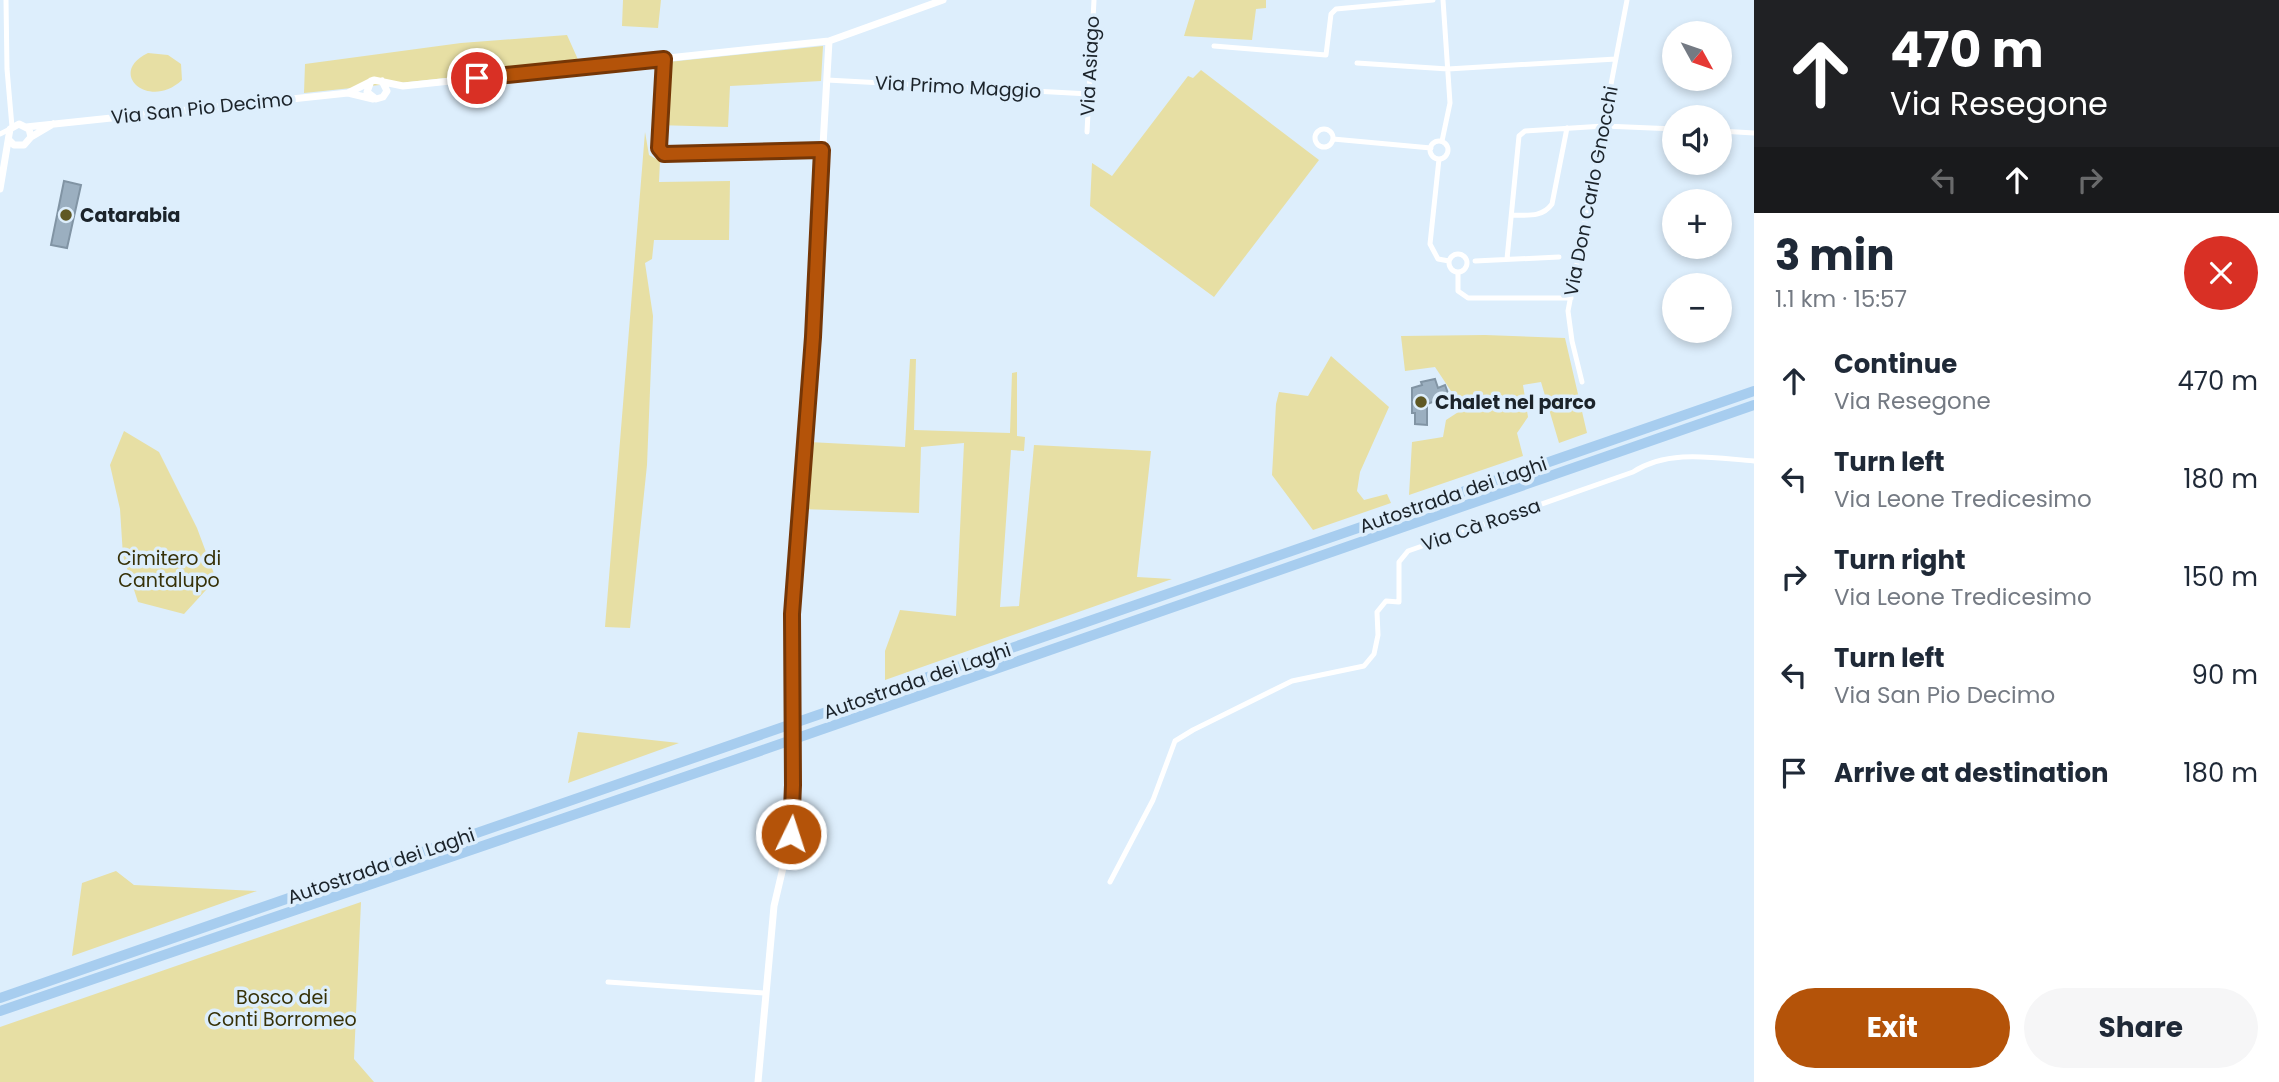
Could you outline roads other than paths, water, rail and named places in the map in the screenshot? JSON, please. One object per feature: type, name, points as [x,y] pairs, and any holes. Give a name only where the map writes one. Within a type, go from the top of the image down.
[{"type":"highway","name":"Autostrada dei Laghi","points":[[0,998],[1754,391]]},
{"type":"highway","name":"Autostrada dei Laghi","points":[[0,1012],[1754,405]]},
{"type":"street","points":[[0,189],[13,116],[7,69],[6,0]]},
{"type":"street","name":"Via San Pio Decimo","points":[[348,93],[371,81],[381,80],[403,86],[829,41],[943,0]]},
{"type":"street","name":"Via Asiago","points":[[1087,132],[1094,0]]},
{"type":"street","points":[[1342,0],[1342,8]]},
{"type":"street","points":[[1214,46],[1326,55],[1331,15],[1342,8],[1433,0]]},
{"type":"street","points":[[1439,159],[1444,157],[1448,150],[1442,141],[1450,103],[1443,0]]},
{"type":"street","name":"Via Don Carlo Gnocchi","points":[[1582,382],[1568,311],[1627,0]]},
{"type":"street","points":[[758,1082],[764,993],[776,892],[791,834],[792,614],[813,337],[829,41]]},
{"type":"street","points":[[664,59],[659,148],[664,154],[822,150]]},
{"type":"street","points":[[1357,63],[1448,69],[1616,59]]},
{"type":"street","points":[[381,80],[387,88],[383,97]]},
{"type":"street","name":"Via Primo Maggio","points":[[827,80],[1089,94]]},
{"type":"street","points":[[371,81],[367,89],[373,99]]},
{"type":"street","name":"Via San Pio Decimo","points":[[24,125],[348,93],[373,99],[383,97],[403,86]]},
{"type":"street","points":[[4,168],[12,153],[27,144],[31,137],[24,125],[13,116]]},
{"type":"street","name":"Via San Pio Decimo","points":[[31,137],[57,122]]},
{"type":"street","points":[[0,134],[24,125]]},
{"type":"street","points":[[1507,259],[1519,136],[1525,131],[1604,126],[1662,128]]},
{"type":"street","points":[[1512,215],[1538,215],[1547,211],[1552,204],[1567,128]]},
{"type":"street","points":[[1732,132],[1754,133]]},
{"type":"street","points":[[1333,139],[1431,148]]},
{"type":"street","points":[[9,140],[14,145],[21,146]]},
{"type":"street","points":[[1439,159],[1431,154],[1431,148],[1434,143],[1442,141]]},
{"type":"street","points":[[1439,159],[1430,244],[1438,259],[1449,261]]},
{"type":"street","points":[[1449,261],[1455,254],[1465,259],[1466,267],[1458,272]]},
{"type":"street","points":[[1475,261],[1559,257]]},
{"type":"street","points":[[1449,261],[1451,269],[1458,272]]},
{"type":"street","points":[[1458,272],[1458,291],[1468,298],[1571,298]]},
{"type":"street","name":"Via Cà Rossa","points":[[1110,882],[1153,800],[1175,741],[1292,681],[1364,666],[1374,654],[1378,635],[1377,612],[1386,601],[1399,602],[1399,562],[1408,551],[1633,472],[1656,461],[1695,457],[1754,461]]},
{"type":"street","points":[[608,982],[764,993]]},
{"type":"place","name":"Catarabia","points":[[66,215]]},
{"type":"place","name":"Chalet nel parco","points":[[1421,402]]},
{"type":"park label","name":"Cimitero di Cantalupo","points":[[169,569]]},
{"type":"park label","name":"Bosco dei Conti Borromeo","points":[[282,1008]]}]
